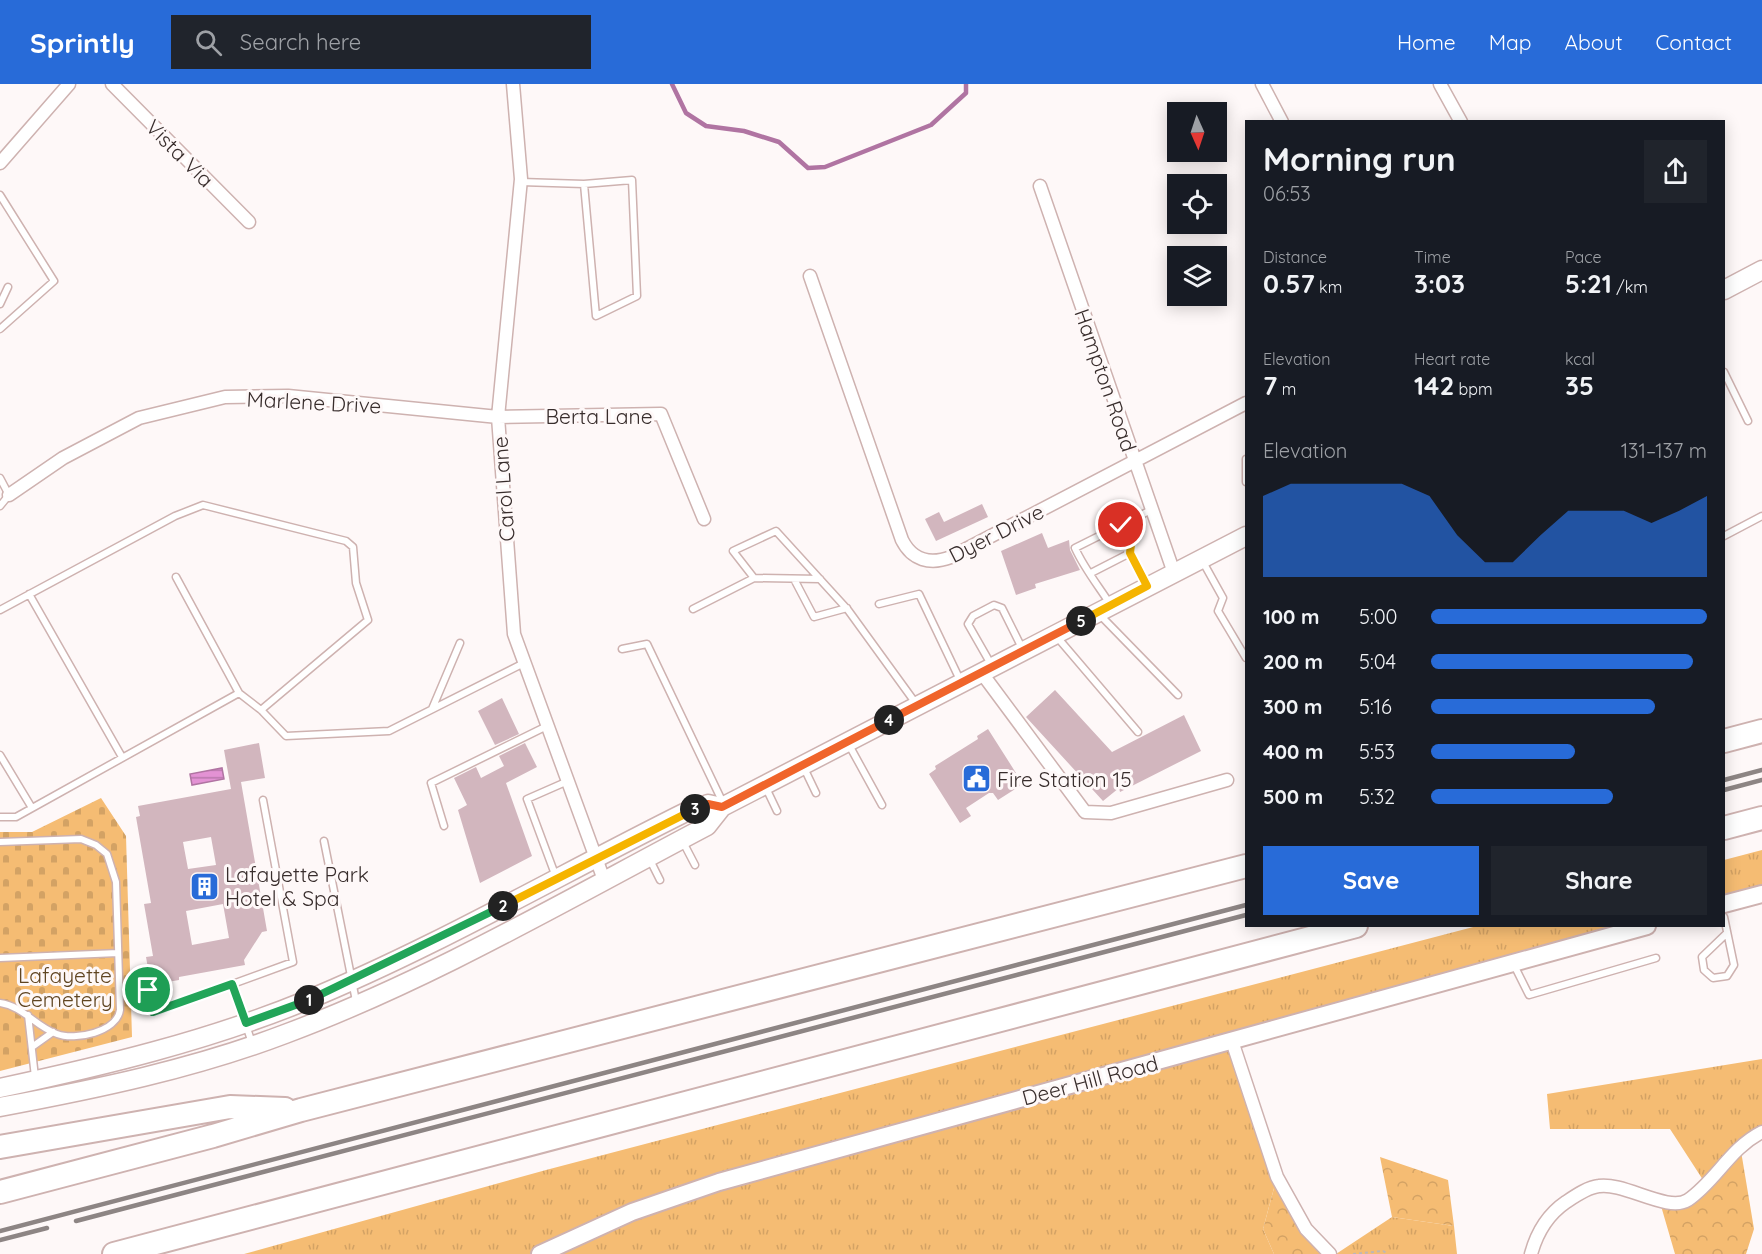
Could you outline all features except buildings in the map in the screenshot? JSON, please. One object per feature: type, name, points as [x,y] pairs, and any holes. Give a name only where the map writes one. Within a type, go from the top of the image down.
[{"type":"highway","points":[[1725,741],[1762,730]]},
{"type":"highway","points":[[1725,828],[1762,818]]},
{"type":"highway","points":[[0,1192],[301,1110],[1245,866]]},
{"type":"highway","points":[[114,1254],[1352,927]]},
{"type":"highway","points":[[0,1147],[231,1107],[301,1110]]},
{"type":"main road","points":[[1725,289],[1762,270]]},
{"type":"main road","points":[[0,1107],[140,1078],[253,1046],[357,1005],[707,826],[723,806],[1245,537]]},
{"type":"main road","points":[[0,1089],[163,1048],[246,1023],[350,981],[686,812],[708,804],[723,806]]},
{"type":"street","points":[[0,163],[69,84]]},
{"type":"street","name":"Vista Via","points":[[112,84],[249,222]]},
{"type":"street","name":"Carol Lane","points":[[513,84],[521,182],[498,417],[514,634],[604,880]]},
{"type":"street","points":[[1262,84],[1281,120]]},
{"type":"street","points":[[1440,84],[1460,120]]},
{"type":"street","name":"Hampton Road","points":[[1040,186],[1173,573]]},
{"type":"street","name":"Dyer Drive","points":[[810,276],[902,540],[913,555],[931,562],[951,557],[1245,404]]},
{"type":"street","name":"Marlene Drive","points":[[9,495],[63,458],[139,418],[225,397],[288,396],[498,417]]},
{"type":"street","name":"Berta Lane","points":[[498,417],[661,414],[704,519]]},
{"type":"street","points":[[987,669],[1085,812],[1111,813],[1227,780]]},
{"type":"street","points":[[1725,904],[1762,894]]},
{"type":"street","name":"Deer Hill Road","points":[[540,1254],[632,1212],[719,1182],[1643,927]]},
{"type":"street","points":[[1232,1041],[1277,1177],[1306,1229],[1330,1254]]},
{"type":"street","points":[[1531,1254],[1540,1228],[1555,1210],[1575,1196],[1597,1186],[1613,1186],[1672,1203],[1687,1200],[1740,1145],[1762,1132]]},
{"type":"lane","points":[[521,182],[584,184],[632,180],[637,296],[596,316],[584,184]]},
{"type":"lane","points":[[0,195],[54,281],[0,329]]},
{"type":"lane","points":[[0,304],[8,287]]},
{"type":"lane","points":[[1725,374],[1748,421]]},
{"type":"lane","points":[[0,477],[9,495],[0,506]]},
{"type":"lane","points":[[0,610],[175,516],[203,505],[346,541],[353,546],[356,583],[368,620],[261,710]]},
{"type":"lane","points":[[1151,510],[1075,548],[1085,570],[1091,573],[1104,609],[1178,695]]},
{"type":"lane","points":[[1725,535],[1762,516]]},
{"type":"lane","points":[[1121,525],[1131,544],[1130,553],[1147,586]]},
{"type":"lane","points":[[754,578],[733,551],[776,531],[847,608],[917,705]]},
{"type":"lane","points":[[1091,573],[1130,553]]},
{"type":"lane","points":[[1201,559],[1223,598],[1218,610],[1245,656]]},
{"type":"lane","points":[[176,577],[239,693],[261,710],[286,736],[389,731],[525,663]]},
{"type":"lane","points":[[693,609],[754,578],[820,579]]},
{"type":"lane","points":[[794,579],[814,617],[847,608]]},
{"type":"lane","points":[[29,594],[122,758]]},
{"type":"lane","points":[[879,604],[918,594],[961,682]]},
{"type":"lane","points":[[987,669],[968,624],[973,616],[994,605],[1002,609],[1023,651]]},
{"type":"lane","points":[[1054,634],[1138,732]]},
{"type":"lane","points":[[432,709],[460,643]]},
{"type":"lane","points":[[622,649],[647,644],[723,806]]},
{"type":"lane","points":[[0,817],[16,817],[239,693]]},
{"type":"lane","points":[[444,826],[431,783],[548,726]]},
{"type":"lane","points":[[847,742],[882,805]]},
{"type":"lane","points":[[0,755],[32,808]]},
{"type":"lane","points":[[802,765],[816,793]]},
{"type":"lane","points":[[556,878],[527,799],[568,780]]},
{"type":"lane","points":[[764,785],[777,811]]},
{"type":"lane","points":[[148,990],[153,1012],[293,962],[263,800]]},
{"type":"lane","points":[[0,842],[81,839],[104,850],[111,863],[116,882],[120,1010],[115,1023],[104,1030],[60,1035],[14,1007],[0,1003]]},
{"type":"lane","points":[[682,839],[694,865]]},
{"type":"lane","points":[[324,841],[350,981],[357,1005]]},
{"type":"lane","points":[[648,856],[660,880]]},
{"type":"lane","points":[[1725,922],[1734,965],[1732,972],[1727,976],[1713,978],[1704,970],[1702,957],[1727,933]]},
{"type":"lane","points":[[0,958],[118,953]]},
{"type":"lane","points":[[1512,963],[1529,995],[1656,958]]},
{"type":"lane","points":[[232,984],[253,1046]]},
{"type":"lane","points":[[28,1015],[35,1081]]},
{"type":"lane","points":[[32,1047],[53,1032]]},
{"type":"path","points":[[1353,1254],[1383,1251],[1388,1254]]},
{"type":"green space","name":"Lafayette Cemetery","points":[[101,798],[126,836],[132,1037],[0,1071],[0,832],[32,832]]},
{"type":"green space","points":[[1762,850],[1762,894],[1725,904],[1725,860]]},
{"type":"green space","points":[[1473,927],[1643,927],[1232,1041],[1277,1177],[1263,1229],[1274,1254],[244,1254],[546,1170]]},
{"type":"green space","points":[[1762,1059],[1762,1132],[1705,1183],[1670,1129],[1550,1129],[1547,1094]]},
{"type":"green space","points":[[1740,1145],[1754,1229],[1746,1254],[1675,1254],[1659,1199],[1680,1203]]},
{"type":"green space","points":[[1380,1157],[1448,1180],[1454,1226],[1392,1217]]},
{"type":"green space","points":[[1277,1177],[1330,1254],[1274,1254],[1263,1229]]},
{"type":"green space","points":[[1392,1217],[1454,1226],[1457,1254],[1336,1254]]},
{"type":"shaded area","points":[[222,768],[224,779],[192,785],[190,774]]},
{"type":"waterway","points":[[672,84],[686,113],[706,126],[744,131],[779,142],[808,168],[825,167],[931,125],[966,93],[966,84]]},
{"type":"railway","points":[[1725,780],[1762,770]]},
{"type":"railway","points":[[1725,790],[1762,780]]},
{"type":"railway","points":[[0,1231],[1245,905]]},
{"type":"railway","points":[[76,1221],[1245,915]]},
{"type":"railway","points":[[0,1240],[47,1228]]},
{"type":"place","name":"Fire Station 15","points":[[976,779]]},
{"type":"place","name":"Lafayette Park Hotel & Spa","points":[[204,886]]},
{"type":"route","points":[[148,990],[153,1012],[232,984],[246,1023],[304,1002],[366,974],[686,812],[708,804],[722,807],[1147,586],[1130,553],[1131,544],[1121,525]]}]
